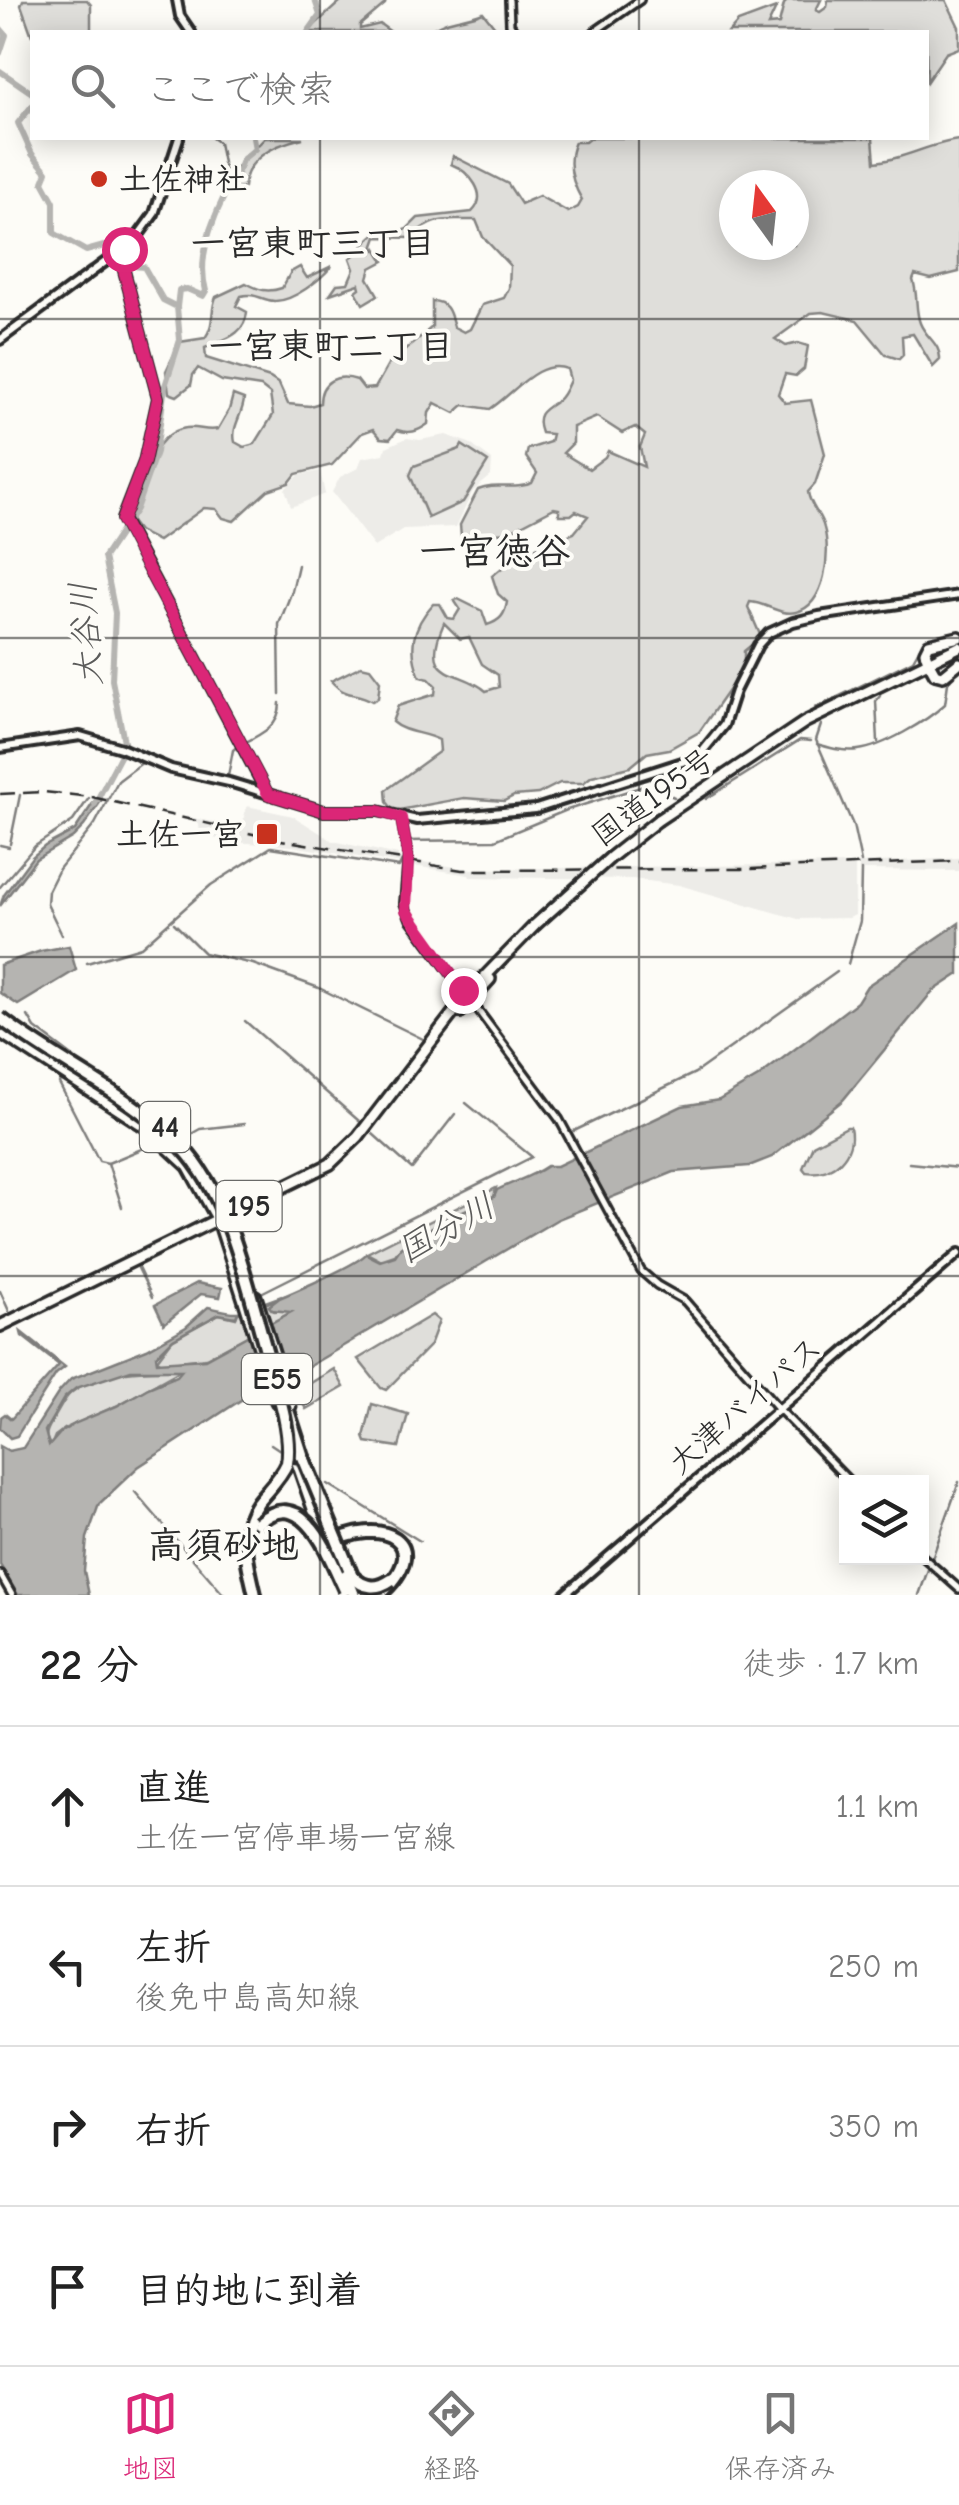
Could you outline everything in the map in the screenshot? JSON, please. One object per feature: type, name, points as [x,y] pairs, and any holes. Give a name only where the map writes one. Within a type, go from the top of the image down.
[{"type":"highway","points":[[959,637],[928,644],[926,652],[935,674],[943,676],[959,663]]},
{"type":"highway","name":"国道195号","points":[[0,1329],[314,1174],[340,1156],[468,998],[537,926],[659,822],[776,744],[959,649]]},
{"type":"highway","name":"E55","points":[[0,1015],[148,1118],[181,1146],[200,1170],[223,1212],[250,1303],[350,1595]]},
{"type":"highway","points":[[250,1303],[288,1451],[282,1474],[257,1504],[250,1548],[256,1595]]},
{"type":"highway","points":[[303,1457],[352,1576],[373,1587],[392,1582]]},
{"type":"highway","points":[[253,1522],[282,1512],[303,1518],[316,1532],[350,1595]]},
{"type":"highway","points":[[333,1543],[364,1534],[387,1537],[394,1544],[400,1560],[392,1582],[379,1595]]},
{"type":"main road","points":[[177,0],[190,30]]},
{"type":"main road","points":[[0,340],[136,240],[154,214],[178,140]]},
{"type":"main road","points":[[119,252],[158,398],[144,462],[122,520],[268,794]]},
{"type":"main road","points":[[0,748],[70,735],[125,749],[171,769],[324,811],[378,811],[417,820],[536,809],[686,762],[710,746],[724,725],[735,691],[758,645],[769,633],[819,616],[959,595]]},
{"type":"main road","name":"44","points":[[0,1015],[173,1134],[203,1167],[230,1216],[273,1393],[333,1543]]},
{"type":"main road","name":"44","points":[[0,1033],[166,1143],[198,1182],[218,1221],[239,1285],[285,1387],[350,1595]]},
{"type":"main road","name":"大津バイパス","points":[[564,1595],[959,1254]]},
{"type":"street","points":[[508,0],[513,30]]},
{"type":"street","points":[[596,30],[628,3],[640,0]]},
{"type":"street","points":[[401,818],[406,841],[406,910],[559,1119],[646,1277],[685,1302],[843,1475]]},
{"type":"street","points":[[929,1562],[959,1588]]},
{"type":"street","points":[[0,1574],[12,1595]]},
{"type":"shaded area","points":[[23,0],[87,0],[91,5],[91,30],[30,30],[21,5]]},
{"type":"shaded area","points":[[342,0],[386,0],[360,29],[380,24],[388,30],[309,30]]},
{"type":"shaded area","points":[[788,0],[821,0],[816,10],[820,12],[827,7],[828,0],[946,0],[959,27],[959,48],[946,53],[929,78],[929,30],[731,30],[738,22],[776,8],[768,25],[779,24]]},
{"type":"shaded area","points":[[483,12],[497,30],[432,30]]},
{"type":"shaded area","points":[[263,140],[296,140],[257,159],[244,187],[236,191],[225,188],[227,177]]},
{"type":"shaded area","points":[[588,140],[873,140],[875,162],[959,140],[959,272],[931,279],[915,275],[913,280],[920,323],[940,360],[933,367],[913,334],[902,336],[903,355],[899,359],[886,355],[857,320],[823,312],[811,313],[775,339],[786,346],[808,346],[804,369],[796,376],[785,374],[778,394],[785,403],[811,400],[825,454],[815,484],[808,492],[826,538],[824,576],[814,599],[796,612],[750,602],[748,607],[761,637],[744,651],[744,662],[734,682],[699,732],[669,749],[647,753],[630,767],[592,776],[583,783],[560,783],[538,794],[504,801],[464,798],[394,811],[387,802],[386,790],[440,751],[439,740],[392,722],[398,706],[435,694],[436,686],[420,677],[413,648],[416,630],[426,613],[433,604],[440,604],[448,618],[454,619],[460,609],[454,600],[458,599],[482,611],[487,625],[495,622],[507,602],[498,594],[492,576],[518,555],[574,533],[588,516],[576,511],[559,515],[559,509],[554,508],[508,532],[461,536],[460,525],[478,490],[532,483],[537,473],[526,457],[528,449],[550,442],[552,434],[541,433],[539,417],[565,392],[570,380],[567,369],[546,368],[536,373],[490,409],[464,405],[455,413],[435,403],[428,424],[417,430],[397,430],[390,439],[381,438],[373,429],[362,433],[332,465],[296,474],[289,483],[268,490],[234,521],[223,518],[216,509],[204,508],[158,541],[138,531],[131,522],[147,466],[163,440],[186,428],[218,429],[233,395],[244,399],[234,436],[235,442],[244,447],[255,444],[273,415],[270,394],[261,387],[222,381],[198,368],[191,385],[177,396],[169,393],[166,371],[180,342],[205,338],[216,297],[246,283],[263,290],[277,290],[300,267],[307,278],[332,266],[290,298],[274,301],[241,296],[236,306],[247,312],[242,326],[232,336],[205,348],[206,358],[270,378],[279,384],[288,404],[320,403],[326,384],[337,378],[357,380],[364,389],[375,388],[388,365],[432,327],[432,301],[445,306],[454,327],[464,332],[470,329],[482,305],[504,298],[509,288],[510,266],[483,237],[476,220],[433,222],[410,238],[377,237],[371,254],[376,248],[384,261],[371,268],[368,278],[378,295],[363,304],[356,291],[359,284],[330,294],[337,284],[348,283],[354,269],[350,258],[383,229],[393,234],[407,229],[418,218],[472,212],[478,191],[464,172],[451,164],[453,156],[508,184],[521,204],[539,196],[568,212],[582,200],[570,164],[575,142]],"holes":[[[597,417],[622,433],[635,427],[645,435],[640,447],[644,467],[608,451],[589,469],[563,453],[573,443],[573,427]],[[444,623],[460,639],[469,637],[482,664],[498,675],[499,687],[486,691],[439,664],[437,642]]]},
{"type":"shaded area","points":[[446,435],[469,443],[492,460],[491,476],[473,491],[456,527],[403,529],[374,547],[332,492],[340,477],[358,468],[362,458],[384,454],[386,447],[407,438]]},
{"type":"shaded area","points":[[462,445],[488,462],[463,502],[428,518],[410,475],[414,466]]},
{"type":"shaded area","points":[[320,471],[325,494],[291,507],[285,489],[299,475]]},
{"type":"shaded area","points":[[361,666],[370,668],[380,681],[378,698],[372,701],[342,690],[331,681]]},
{"type":"shaded area","points":[[247,806],[293,816],[333,841],[398,858],[468,869],[855,864],[855,915],[798,919],[679,885],[632,879],[470,877],[292,846],[232,842],[200,835],[199,824],[187,820],[241,827]]},
{"type":"shaded area","points":[[959,858],[959,871],[859,870],[859,863]]},
{"type":"shaded area","points":[[847,1127],[851,1137],[840,1161],[825,1170],[806,1172],[803,1168],[813,1145]]},
{"type":"shaded area","points":[[496,1188],[494,1197],[441,1221],[412,1241],[412,1247],[401,1247],[395,1255],[380,1260],[367,1253]]},
{"type":"shaded area","points":[[287,1295],[269,1306],[274,1311],[290,1310],[289,1314],[206,1358],[162,1363],[157,1360],[172,1340],[219,1314],[236,1318],[238,1313]]},
{"type":"shaded area","points":[[432,1315],[439,1321],[430,1345],[386,1390],[381,1388],[358,1359]]},
{"type":"shaded area","points":[[334,1369],[344,1387],[306,1409],[296,1392]]},
{"type":"shaded area","points":[[181,1370],[66,1428],[55,1436],[51,1446],[48,1442],[48,1429],[62,1404],[84,1385],[124,1372]]},
{"type":"shaded area","points":[[372,1404],[408,1414],[399,1447],[366,1442]]},
{"type":"water","points":[[95,800],[101,801],[84,826],[36,859],[0,906],[32,857],[75,830]]},
{"type":"water","name":"国分川","points":[[959,923],[959,974],[932,992],[843,1100],[772,1157],[749,1166],[674,1172],[558,1219],[311,1365],[241,1400],[138,1467],[99,1504],[87,1538],[84,1571],[89,1595],[18,1595],[0,1565],[0,1446],[9,1451],[23,1448],[71,1379],[147,1349],[186,1327],[208,1307],[238,1312],[236,1317],[219,1314],[173,1339],[156,1356],[157,1362],[205,1359],[291,1312],[272,1310],[269,1306],[280,1297],[366,1254],[380,1261],[395,1256],[401,1247],[412,1247],[412,1241],[441,1221],[494,1197],[497,1190],[547,1166],[557,1166],[682,1106],[719,1100],[758,1077],[857,1002],[867,986]],"holes":[[[131,1370],[182,1370],[177,1376],[76,1423],[49,1446],[45,1431],[64,1398],[76,1388]]]},
{"type":"water","points":[[69,946],[76,970],[18,1005],[0,993],[0,965]]},
{"type":"water","points":[[197,1283],[222,1288],[220,1297],[201,1294],[164,1324],[155,1305]]},
{"type":"water","points":[[21,1332],[65,1367],[56,1374],[17,1436],[10,1438],[0,1428],[1,1417],[5,1414],[11,1419],[59,1365]]},
{"type":"waterway","name":"大谷川","points":[[309,30],[320,15],[315,0]]},
{"type":"waterway","points":[[0,28],[6,35],[0,53]]},
{"type":"waterway","points":[[0,71],[30,92]]},
{"type":"waterway","points":[[30,108],[18,123],[32,154],[47,172],[43,182],[54,202],[54,233],[86,251],[104,246]]},
{"type":"waterway","points":[[215,140],[219,143],[226,178]]},
{"type":"waterway","name":"大谷川","points":[[95,804],[125,747],[112,680],[115,613],[104,557],[136,509],[156,452],[165,386],[180,340],[179,290],[203,296],[206,291],[203,263],[208,235],[224,196],[226,178],[237,174],[242,160],[255,149],[253,140]]},
{"type":"waterway","points":[[133,266],[144,267],[163,300],[177,307]]},
{"type":"waterway","points":[[280,694],[279,624],[298,565]]},
{"type":"waterway","points":[[815,708],[913,660],[922,644],[933,638]]},
{"type":"waterway","points":[[817,744],[858,750],[904,732],[945,704],[948,683],[955,672]]},
{"type":"waterway","points":[[878,742],[876,701],[880,696]]},
{"type":"waterway","points":[[244,743],[273,723],[280,703]]},
{"type":"waterway","points":[[821,725],[816,740],[853,825],[861,862]]},
{"type":"waterway","points":[[706,799],[800,740],[811,741]]},
{"type":"waterway","points":[[151,757],[228,776],[233,750],[238,746]]},
{"type":"waterway","points":[[62,935],[47,904],[48,891],[59,869],[95,824],[118,781],[143,762]]},
{"type":"waterway","points":[[87,963],[141,947],[211,885],[271,847],[399,867],[405,855],[402,841],[495,840],[567,810],[647,785],[674,797]]},
{"type":"waterway","points":[[10,844],[20,795]]},
{"type":"waterway","points":[[0,887],[35,846],[73,821],[89,798]]},
{"type":"waterway","points":[[0,845],[9,847]]},
{"type":"waterway","points":[[848,964],[860,921],[861,870]]},
{"type":"waterway","points":[[174,923],[204,953],[253,964],[319,988],[423,1039]]},
{"type":"waterway","points":[[574,1131],[695,1073],[837,972]]},
{"type":"waterway","points":[[28,1016],[35,1028],[73,1060]]},
{"type":"waterway","points":[[245,1021],[359,1121]]},
{"type":"waterway","points":[[61,1079],[59,1083],[99,1161],[108,1163],[122,1207]]},
{"type":"waterway","name":"国分川","points":[[263,1292],[532,1157],[466,1103]]},
{"type":"waterway","points":[[373,1134],[412,1169],[455,1114]]},
{"type":"waterway","points":[[184,1138],[200,1129],[244,1124]]},
{"type":"waterway","points":[[108,1163],[156,1143]]},
{"type":"waterway","points":[[909,1163],[959,1168]]},
{"type":"waterway","points":[[138,1268],[152,1297]]},
{"type":"waterway","points":[[0,1291],[9,1311]]},
{"type":"waterway","points":[[271,1444],[283,1452]]},
{"type":"waterway","points":[[919,1595],[959,1482]]},
{"type":"waterway","points":[[328,1484],[420,1541]]},
{"type":"waterway","points":[[135,1492],[224,1595]]},
{"type":"railway","points":[[0,794],[44,792],[92,797],[275,839],[462,870],[749,869],[959,861]]},
{"type":"place","name":"土佐神社","points":[[99,179]]},
{"type":"place","name":"土佐一宮","points":[[267,834]]},
{"type":"district","name":"一宮東町三丁目","points":[[313,243]]},
{"type":"district","name":"一宮東町二丁目","points":[[331,346]]},
{"type":"district","name":"一宮徳谷","points":[[495,552]]},
{"type":"district","name":"高須砂地","points":[[223,1546]]},
{"type":"route","points":[[124,249],[119,252],[158,398],[140,478],[122,520],[268,794],[324,811],[378,811],[401,818],[408,857],[406,910],[463,990]]}]
